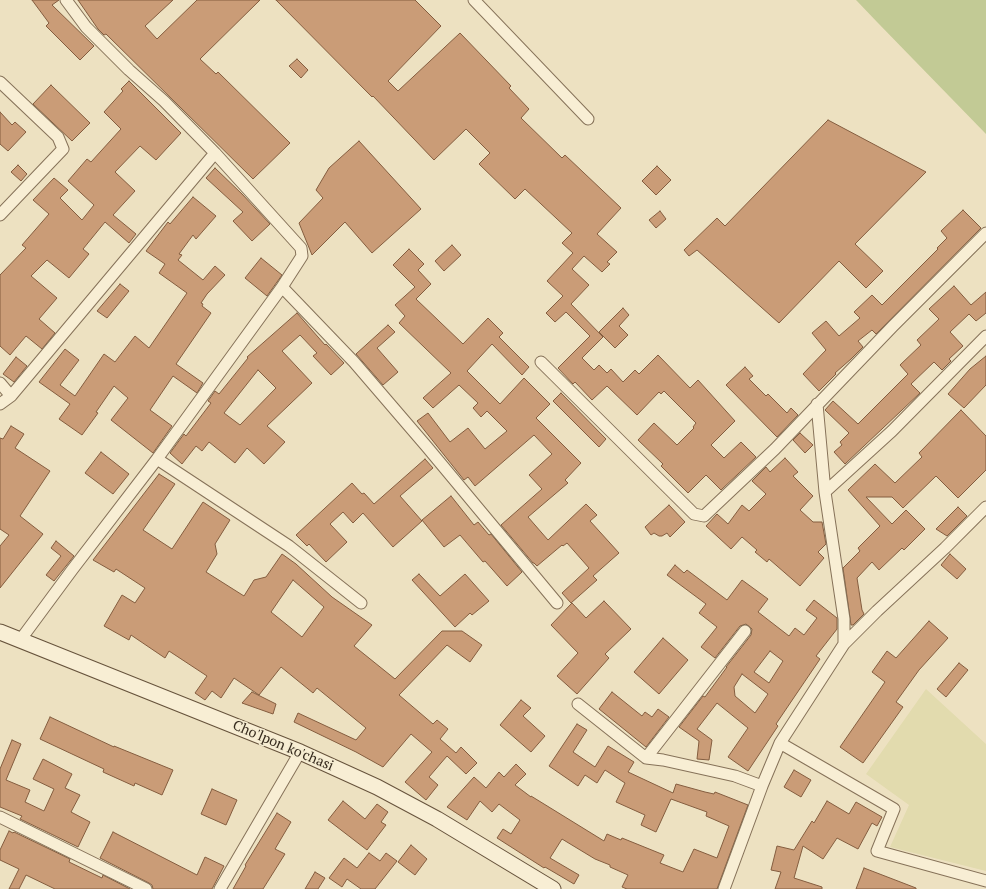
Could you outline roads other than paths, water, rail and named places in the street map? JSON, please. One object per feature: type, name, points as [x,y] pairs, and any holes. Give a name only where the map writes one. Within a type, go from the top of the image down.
[{"type":"main road","name":"Cho'lpon ko'chasi","points":[[0,632],[21,639],[300,752],[377,787],[437,819],[553,889]]},
{"type":"street","points":[[21,639],[157,459],[282,287],[302,256],[301,248],[215,153],[164,101],[129,70],[86,28],[66,0]]},
{"type":"street","points":[[474,0],[588,119]]},
{"type":"street","points":[[0,82],[58,137],[63,149],[0,215]]},
{"type":"street","points":[[0,404],[12,396],[215,153]]},
{"type":"street","points":[[541,362],[694,514],[704,516],[775,449],[817,404],[986,233]]},
{"type":"street","points":[[282,287],[354,362],[557,603]]},
{"type":"street","points":[[826,492],[892,431],[986,336]]},
{"type":"street","points":[[0,383],[12,396]]},
{"type":"street","points":[[817,404],[826,492],[844,619],[844,644]]},
{"type":"street","points":[[157,459],[289,546],[362,603]]},
{"type":"street","points":[[724,889],[762,786],[780,743],[844,644],[877,610],[945,548],[986,506]]},
{"type":"street","points":[[646,758],[745,631]]},
{"type":"street","points":[[578,704],[646,758],[663,760],[735,776],[762,786]]},
{"type":"street","points":[[780,743],[894,809],[877,851],[986,880]]},
{"type":"street","points":[[220,889],[300,752]]},
{"type":"street","points":[[0,817],[146,889]]}]
